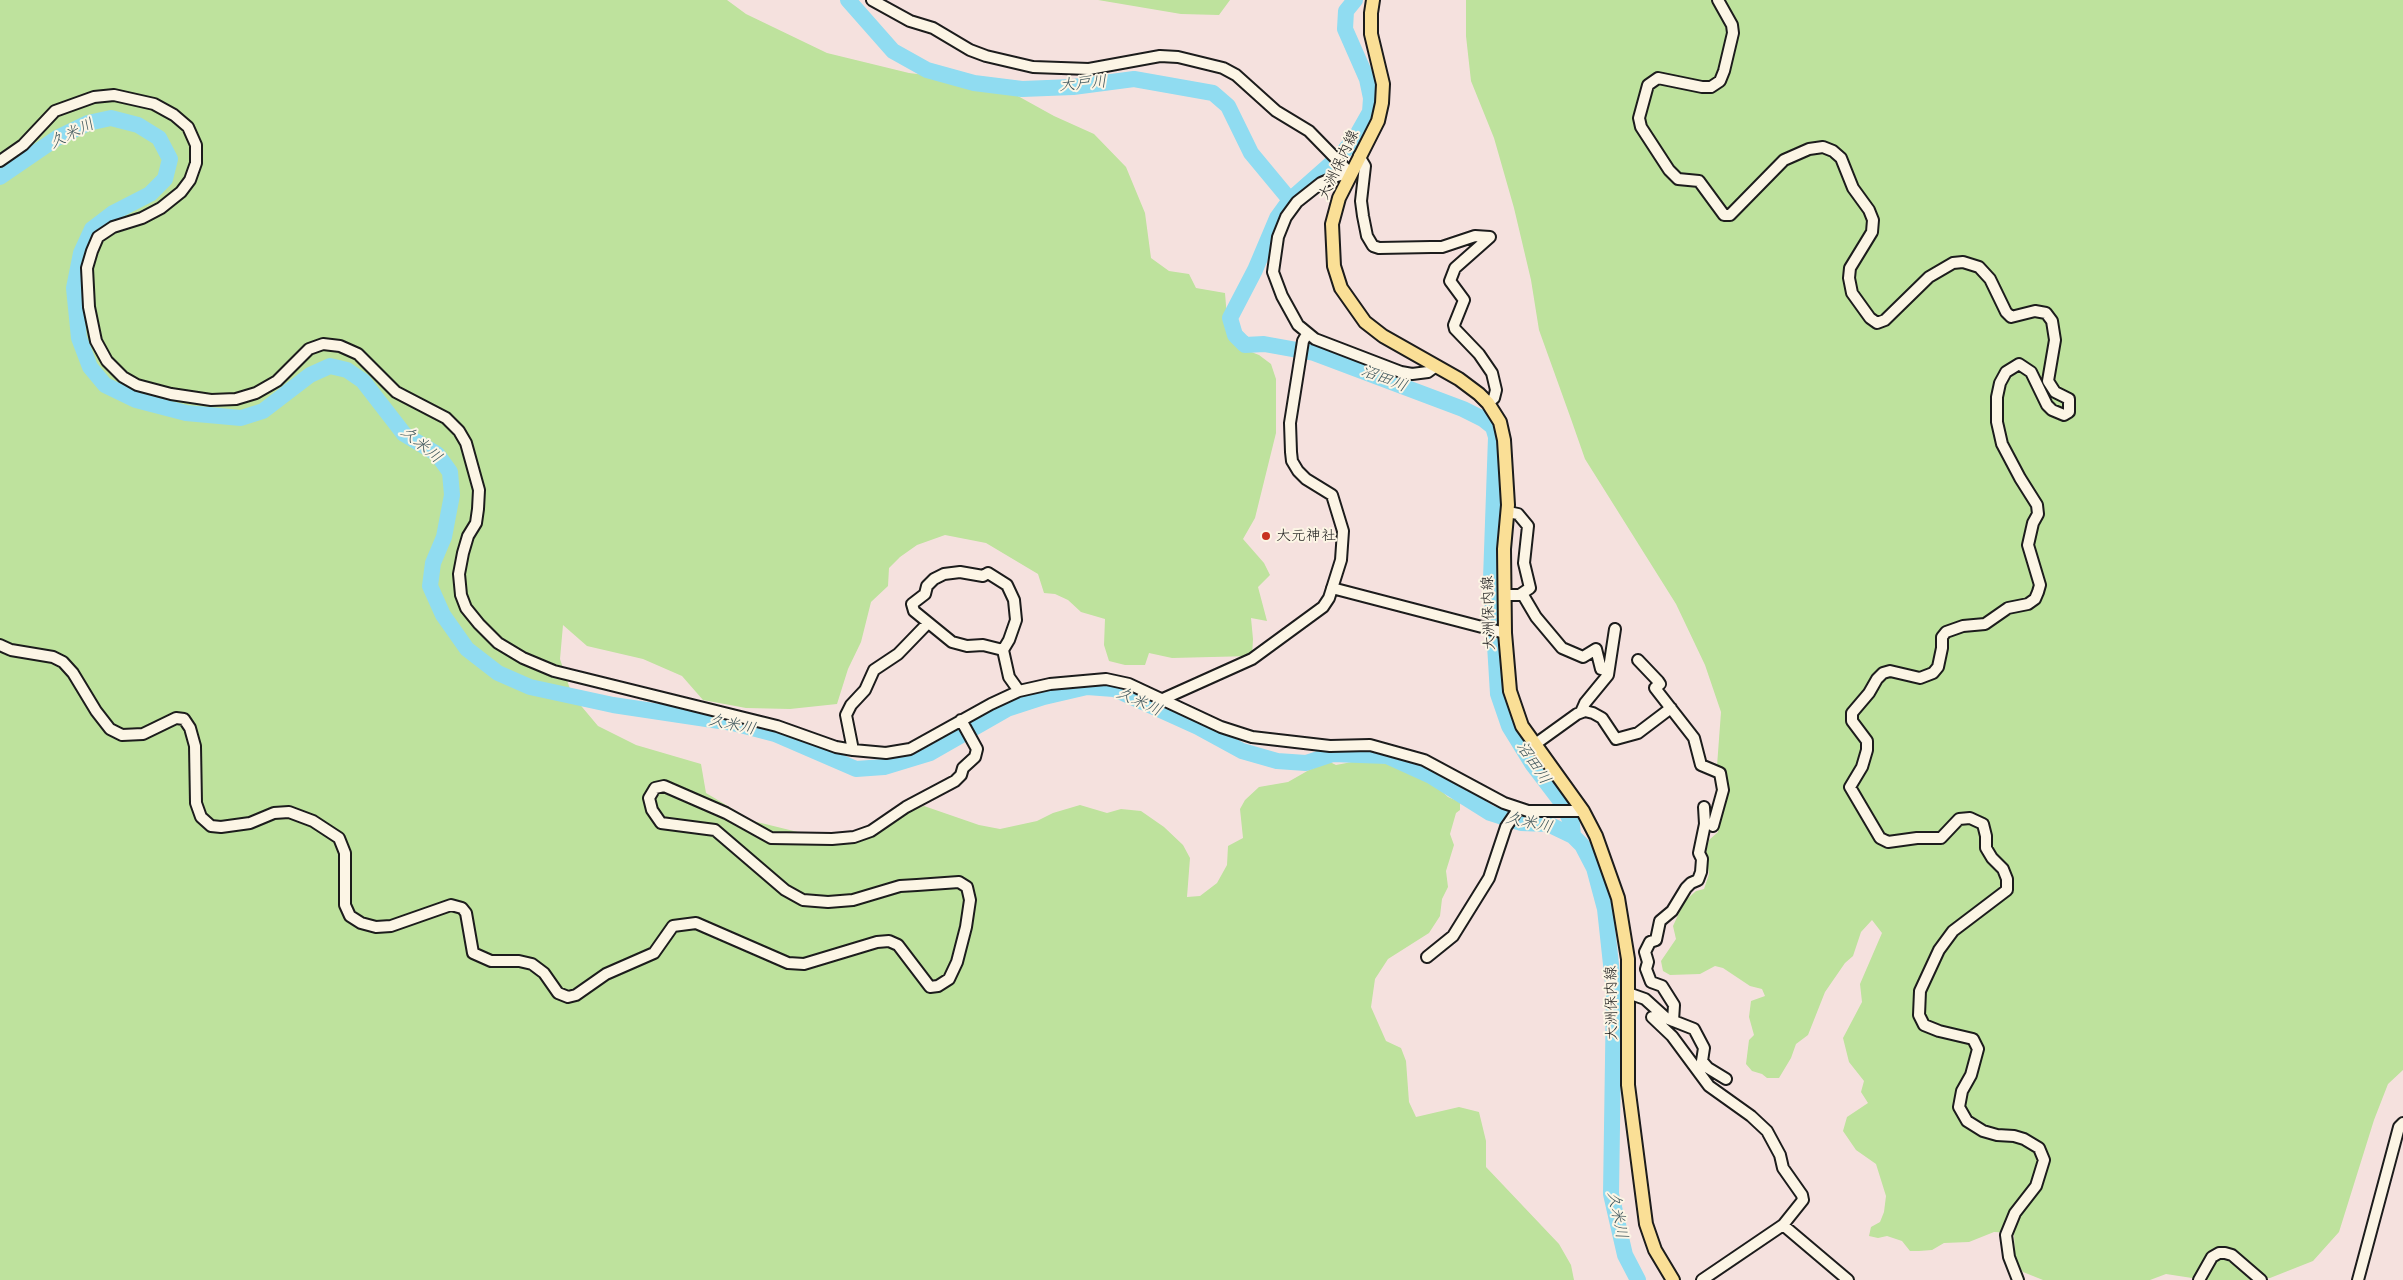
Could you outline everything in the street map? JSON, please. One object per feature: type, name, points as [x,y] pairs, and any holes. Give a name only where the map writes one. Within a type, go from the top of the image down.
[{"type":"main road","name":"大洲保内線","points":[[1373,0],[1371,34],[1383,84],[1382,103],[1378,121],[1339,198],[1332,224],[1332,249],[1341,288],[1365,322],[1384,336],[1459,379],[1488,403],[1500,422],[1504,440],[1508,512],[1504,549],[1505,595],[1503,632],[1510,691],[1515,711],[1534,745],[1596,836],[1618,898],[1628,959],[1628,1085],[1646,1224],[1655,1250],[1673,1280]]},
{"type":"street","points":[[872,0],[910,21],[934,28],[970,50],[986,56],[1033,67],[1089,69],[1160,56],[1178,57],[1213,65],[1236,75],[1276,111],[1309,130],[1350,173]]},
{"type":"street","points":[[1718,0],[1732,25],[1733,33],[1720,81],[1711,87],[1702,87],[1658,78],[1648,85],[1639,118],[1641,127],[1678,179],[1699,181],[1724,215],[1730,215],[1784,160],[1810,149],[1823,147],[1833,151],[1841,158],[1854,188],[1869,210],[1873,220],[1872,232],[1850,268],[1849,278],[1852,293],[1870,318],[1877,323],[1885,320],[1929,277],[1953,263],[1963,262],[1979,267],[1990,279],[2006,312],[2011,318],[2036,311],[2046,313],[2052,321],[2055,340],[2048,381],[2055,392],[2069,399],[2071,408],[2069,412],[2064,415],[2052,410],[2047,405],[2030,372],[2019,364],[2006,372],[2000,383],[1997,398],[1997,422],[2002,444],[2020,478],[2038,505],[2038,514],[2033,523],[2028,545],[2040,585],[2038,592],[2028,604],[2008,608],[1985,624],[1963,626],[1946,632],[1942,638],[1938,667],[1933,673],[1920,678],[1890,671],[1883,673],[1852,713],[1852,721],[1867,741],[1868,750],[1862,767],[1850,787],[1880,838],[1888,842],[1916,838],[1941,838],[1959,820],[1970,818],[1983,824],[1986,848],[1992,858],[2003,868],[2007,879],[2007,890],[1953,931],[1939,950],[1920,991],[1919,1015],[1924,1025],[1973,1040],[1978,1049],[1971,1075],[1962,1091],[1959,1107],[1968,1121],[1984,1131],[2024,1139],[2039,1148],[2044,1160],[2036,1186],[2027,1200],[2015,1212],[2006,1235],[2009,1257],[2018,1280]]},
{"type":"street","points":[[0,161],[23,145],[54,111],[94,97],[114,95],[154,104],[174,115],[188,126],[196,145],[196,163],[190,180],[181,192],[161,208],[113,228],[98,237],[87,268],[89,307],[96,341],[107,361],[123,377],[137,385],[171,394],[211,400],[236,399],[256,393],[277,381],[309,348],[323,344],[340,346],[358,354],[396,392],[446,418],[459,431],[466,443],[479,490],[476,523],[468,536],[459,574],[461,595],[466,608],[498,643],[523,658],[554,670],[760,721],[853,750],[892,752],[910,749],[1019,691],[1050,684],[1106,679],[1129,684],[1221,727],[1252,737],[1330,746],[1370,745],[1424,760],[1504,803],[1528,812],[1556,813],[1580,811]]},
{"type":"street","points":[[1359,156],[1365,166],[1361,201],[1363,216],[1367,236],[1373,246],[1380,248],[1432,248],[1475,236],[1490,237],[1455,268],[1450,281],[1464,300],[1454,325],[1455,329],[1479,354],[1492,373],[1496,390],[1494,398],[1488,403]]},
{"type":"street","points":[[1163,699],[1252,659],[1323,607],[1332,588],[1341,560],[1343,531],[1332,495],[1306,479],[1292,461],[1290,423],[1300,357],[1305,338],[1282,296],[1273,272],[1278,237],[1286,217],[1297,202],[1321,183],[1350,173]]},
{"type":"street","points":[[1305,338],[1315,339],[1401,372],[1412,374],[1428,372],[1436,366]]},
{"type":"street","points":[[1505,595],[1521,594],[1530,588],[1524,563],[1528,526],[1518,514],[1508,512]]},
{"type":"street","points":[[1003,650],[983,645],[967,646],[952,642],[914,611],[912,604],[925,594],[927,586],[934,579],[944,574],[960,572],[983,576],[988,573],[1007,585],[1014,600],[1016,620],[1003,650],[1009,677],[1019,691]]},
{"type":"street","points":[[1332,588],[1503,632]]},
{"type":"street","points":[[1521,594],[1536,617],[1562,648],[1583,657],[1596,649],[1601,668],[1608,671]]},
{"type":"street","points":[[853,750],[846,716],[851,705],[865,690],[874,670],[898,654],[928,623]]},
{"type":"street","points":[[1582,712],[1585,703],[1606,678],[1615,629]]},
{"type":"street","points":[[0,645],[12,650],[53,657],[63,662],[74,673],[96,712],[110,730],[122,735],[142,734],[176,718],[184,719],[190,728],[195,746],[196,803],[201,817],[211,826],[222,827],[250,823],[274,813],[289,812],[313,821],[339,838],[345,853],[345,905],[350,916],[361,923],[376,928],[391,926],[451,905],[462,908],[466,914],[474,953],[491,961],[519,961],[532,964],[544,973],[558,993],[568,997],[576,996],[606,974],[654,953],[673,926],[696,923],[788,963],[804,964],[877,942],[888,941],[898,945],[930,987],[938,986],[949,979],[957,962],[966,927],[970,900],[967,887],[959,882],[900,886],[853,900],[828,902],[803,900],[785,890],[715,830],[661,823],[652,810],[649,798],[656,788],[664,786],[726,813],[771,838],[832,839],[854,837],[871,830],[906,807],[955,781],[963,768],[975,757],[977,749],[963,722]]},
{"type":"street","points":[[1638,660],[1660,684],[1655,688],[1678,715],[1694,738],[1701,766],[1720,773],[1723,790],[1713,826]]},
{"type":"street","points":[[1534,745],[1582,712],[1593,712],[1602,718],[1616,739],[1638,733],[1671,708]]},
{"type":"street","points":[[1672,1021],[1674,1005],[1662,986],[1651,982],[1646,969],[1648,962],[1646,952],[1650,942],[1658,937],[1660,922],[1672,911],[1686,888],[1698,880],[1702,872],[1702,859],[1699,853],[1705,824],[1704,807]]},
{"type":"street","points":[[1427,958],[1453,936],[1489,878],[1506,828],[1519,808]]},
{"type":"street","points":[[1628,993],[1645,999],[1661,1016],[1694,1028],[1704,1048],[1702,1061],[1708,1068],[1726,1079]]},
{"type":"street","points":[[1652,1017],[1672,1036],[1709,1086],[1751,1116],[1774,1141],[1783,1168],[1802,1195],[1802,1200],[1783,1224],[1702,1280]]},
{"type":"street","points":[[2358,1280],[2399,1127],[2403,1123]]},
{"type":"street","points":[[1783,1224],[1848,1280]]},
{"type":"street","points":[[2198,1280],[2212,1257],[2219,1253],[2232,1255],[2261,1280]]},
{"type":"green space","points":[[0,0],[727,0],[746,14],[827,53],[909,73],[966,80],[1007,90],[1054,116],[1094,134],[1126,167],[1145,213],[1151,258],[1169,271],[1189,274],[1196,288],[1225,293],[1228,330],[1241,348],[1259,355],[1271,364],[1276,379],[1276,433],[1255,518],[1243,539],[1264,563],[1270,575],[1258,587],[1267,621],[1251,618],[1252,656],[1172,658],[1149,653],[1145,665],[1125,665],[1109,661],[1104,645],[1105,619],[1081,612],[1068,600],[1055,594],[1044,593],[1038,574],[986,543],[945,535],[917,545],[900,557],[889,568],[888,586],[871,602],[861,642],[848,669],[837,704],[790,709],[746,708],[703,700],[682,676],[643,659],[587,646],[563,625],[560,659],[572,695],[598,726],[636,745],[701,764],[706,793],[753,821],[810,835],[856,833],[924,806],[979,825],[1000,829],[1037,821],[1053,813],[1080,805],[1107,813],[1121,809],[1141,811],[1164,827],[1183,845],[1190,858],[1187,897],[1200,896],[1217,883],[1227,865],[1228,846],[1243,838],[1240,809],[1245,800],[1259,787],[1288,782],[1309,770],[1330,762],[1336,765],[1357,761],[1391,764],[1426,777],[1448,797],[1460,802],[1460,810],[1456,813],[1450,834],[1454,845],[1446,871],[1448,887],[1442,899],[1440,916],[1429,933],[1388,959],[1375,979],[1371,1007],[1386,1041],[1401,1048],[1406,1061],[1409,1102],[1416,1117],[1459,1107],[1479,1112],[1486,1141],[1486,1167],[1559,1244],[1571,1265],[1574,1280],[0,1280]]},
{"type":"green space","points":[[1098,0],[1230,0],[1219,15],[1181,14]]},
{"type":"green space","points":[[1466,0],[2403,0],[2403,1070],[2388,1084],[2374,1120],[2339,1232],[2313,1261],[2270,1278],[2247,1280],[2205,1280],[2166,1274],[2150,1280],[2043,1280],[2023,1272],[2015,1260],[2014,1233],[1994,1232],[1969,1242],[1944,1243],[1932,1250],[1919,1251],[1910,1251],[1902,1241],[1887,1236],[1878,1238],[1869,1236],[1871,1227],[1880,1222],[1884,1212],[1886,1196],[1876,1164],[1856,1150],[1843,1131],[1847,1117],[1868,1103],[1861,1092],[1864,1081],[1849,1062],[1843,1038],[1862,1002],[1860,984],[1882,933],[1872,920],[1861,932],[1853,956],[1845,963],[1825,992],[1808,1035],[1796,1044],[1791,1058],[1779,1078],[1767,1078],[1762,1074],[1752,1071],[1746,1064],[1749,1040],[1754,1035],[1749,1017],[1751,1001],[1765,996],[1762,989],[1750,986],[1723,968],[1715,966],[1700,974],[1670,975],[1663,971],[1661,961],[1676,939],[1673,926],[1679,913],[1686,900],[1696,891],[1704,889],[1709,874],[1706,852],[1709,840],[1718,832],[1717,821],[1725,776],[1717,766],[1721,712],[1705,665],[1676,604],[1585,459],[1539,330],[1531,280],[1514,208],[1494,138],[1471,81],[1466,36]]},
{"type":"waterway","name":"大戸川","points":[[848,0],[893,51],[927,70],[974,83],[1022,89],[1073,87],[1134,79],[1213,93],[1228,106],[1251,153],[1290,200]]},
{"type":"waterway","name":"沼田川","points":[[1355,0],[1346,11],[1345,29],[1367,79],[1371,98],[1370,112],[1357,135],[1342,154],[1290,200],[1277,218],[1255,270],[1230,318],[1235,335],[1245,345],[1264,344],[1314,353],[1463,409],[1483,419],[1493,427],[1496,437],[1491,579],[1498,694],[1509,726],[1533,765],[1562,803],[1572,824],[1573,836]]},
{"type":"waterway","name":"久米川","points":[[0,177],[57,138],[88,123],[111,118],[138,125],[159,138],[170,159],[165,179],[150,194],[113,213],[92,229],[81,253],[74,288],[79,338],[90,367],[105,385],[136,400],[186,413],[241,418],[263,411],[310,375],[330,366],[347,370],[363,381],[404,434],[437,454],[450,472],[452,495],[444,537],[433,563],[430,586],[443,615],[467,649],[498,673],[530,687],[613,705],[733,723],[775,734],[856,769],[884,767],[930,753],[1007,709],[1044,697],[1087,687],[1114,689],[1198,727],[1242,751],[1277,761],[1306,763],[1333,754],[1387,756],[1431,776],[1490,813],[1521,823],[1548,824],[1573,836],[1582,845],[1594,868],[1605,909],[1614,992],[1611,1194],[1625,1255],[1638,1280]]},
{"type":"place","name":"大元神社","points":[[1266,536]]}]
